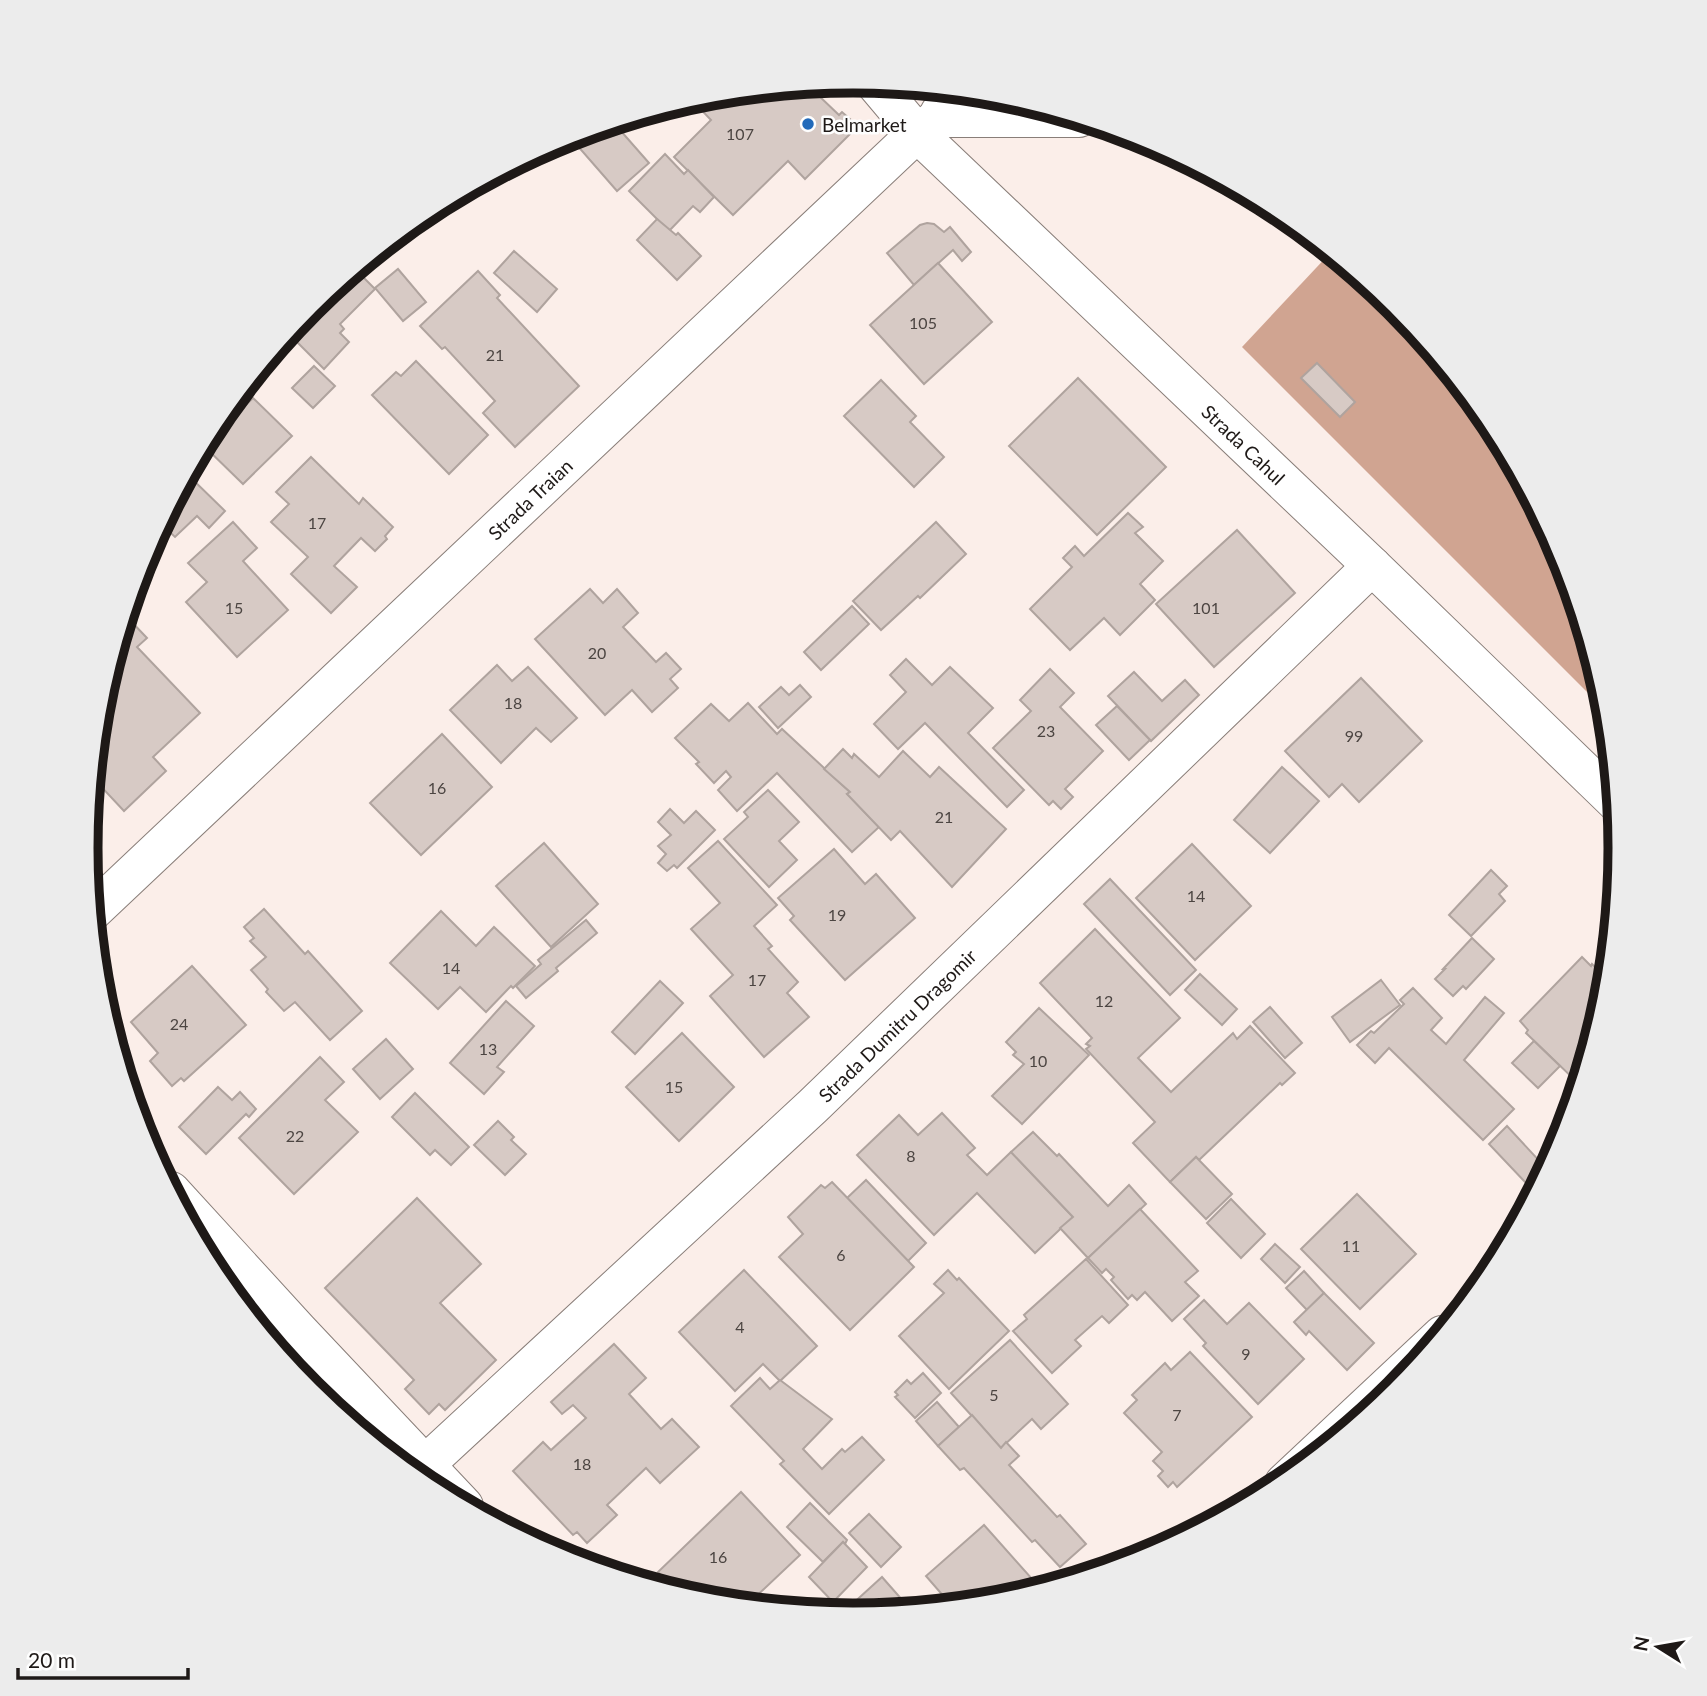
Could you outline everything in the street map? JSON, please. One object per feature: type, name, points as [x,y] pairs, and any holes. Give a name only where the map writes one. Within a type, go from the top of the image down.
[{"type":"main road","name":"Strada Cahul","points":[[896,94],[934,113],[1371,566],[1606,792]]},
{"type":"main road","name":"Strada Trаian","points":[[101,904],[934,113],[959,100]]},
{"type":"main road","points":[[934,113],[1044,117]]},
{"type":"main road","name":"Strada Dumitru Dragomir","points":[[423,1468],[813,1106],[1371,566]]},
{"type":"main road","points":[[194,1216],[410,1459]]},
{"type":"shaded area","points":[[1325,259],[1388,314],[1453,388],[1508,470],[1531,514],[1569,605],[1593,698],[1242,347]]},
{"type":"building","points":[[819,94],[839,115],[842,112],[850,119],[846,123],[852,129],[805,179],[788,161],[733,215],[674,157],[711,120],[700,108],[755,99]]},
{"type":"building","points":[[620,130],[649,163],[617,191],[577,145]]},
{"type":"building","points":[[665,154],[684,174],[688,170],[714,197],[700,212],[693,206],[669,231],[629,191]]},
{"type":"building","points":[[657,219],[676,235],[678,233],[701,256],[677,280],[637,240]]},
{"type":"building","points":[[934,224],[944,232],[950,227],[971,252],[962,261],[953,250],[914,285],[887,253],[920,225]]},
{"type":"building","points":[[514,251],[557,289],[537,312],[494,273]]},
{"type":"building","points":[[938,263],[992,322],[924,384],[870,325]]},
{"type":"building","points":[[398,269],[426,302],[403,321],[375,288]]},
{"type":"building","points":[[478,271],[500,295],[497,298],[579,386],[515,447],[483,413],[495,401],[445,347],[442,349],[420,326]]},
{"type":"building","points":[[362,276],[375,289],[340,324],[344,329],[340,333],[349,342],[324,369],[295,340]]},
{"type":"building","points":[[416,361],[488,435],[449,474],[372,395],[396,372],[401,376]]},
{"type":"building","points":[[1317,363],[1355,402],[1340,417],[1301,378]]},
{"type":"building","points":[[314,366],[335,386],[313,408],[292,388]]},
{"type":"building","points":[[1078,378],[1166,467],[1097,535],[1009,446]]},
{"type":"building","points":[[881,380],[916,416],[910,422],[944,457],[914,487],[844,416]]},
{"type":"building","points":[[253,398],[292,436],[243,484],[210,452],[234,417]]},
{"type":"building","points":[[311,457],[359,504],[363,498],[393,527],[385,536],[387,539],[375,551],[361,538],[334,566],[357,587],[331,613],[291,574],[308,557],[271,522],[289,504],[276,492]]},
{"type":"building","points":[[194,480],[225,511],[209,528],[197,516],[175,537],[168,531]]},
{"type":"building","points":[[1128,513],[1143,527],[1135,533],[1163,561],[1140,584],[1155,600],[1120,635],[1104,618],[1070,650],[1030,609],[1072,567],[1063,558],[1075,546],[1084,556]]},
{"type":"building","points":[[233,522],[257,548],[243,561],[288,610],[237,657],[186,602],[207,582],[188,563]]},
{"type":"building","points":[[936,522],[966,554],[920,598],[918,596],[881,630],[853,601]]},
{"type":"building","points":[[1237,530],[1295,593],[1214,667],[1156,604]]},
{"type":"building","points":[[590,589],[603,603],[617,589],[638,613],[623,627],[656,662],[666,653],[681,669],[670,679],[678,688],[652,712],[632,690],[605,715],[535,639]]},
{"type":"building","points":[[852,606],[869,624],[821,670],[804,652]]},
{"type":"building","points":[[133,623],[147,638],[137,647],[200,713],[153,757],[166,771],[124,811],[101,787],[113,701]]},
{"type":"building","points":[[906,659],[932,685],[950,667],[993,708],[968,733],[1024,790],[1007,807],[925,723],[898,749],[874,724],[906,692],[890,675]]},
{"type":"building","points":[[497,665],[512,681],[528,667],[577,718],[551,742],[536,728],[501,763],[450,710]]},
{"type":"building","points":[[1050,669],[1074,693],[1060,707],[1103,751],[1065,789],[1073,797],[1061,809],[1053,801],[1049,805],[993,748],[1031,711],[1020,700]]},
{"type":"building","points":[[1134,672],[1162,701],[1185,680],[1199,695],[1151,741],[1108,696]]},
{"type":"building","points":[[1361,678],[1422,741],[1359,802],[1342,784],[1329,797],[1285,751]]},
{"type":"building","points":[[800,685],[811,697],[778,728],[759,707],[781,687],[789,695]]},
{"type":"building","points":[[748,703],[777,734],[782,729],[850,792],[847,794],[879,827],[852,852],[777,773],[737,811],[718,790],[731,777],[726,771],[714,783],[696,764],[699,762],[675,738],[711,704],[729,721]]},
{"type":"building","points":[[1117,706],[1150,740],[1129,760],[1096,725]]},
{"type":"building","points":[[442,734],[492,787],[421,855],[370,803]]},
{"type":"building","points":[[843,749],[852,758],[854,754],[879,777],[903,751],[930,777],[939,767],[1006,829],[952,887],[900,831],[891,840],[847,794],[850,792],[824,769]]},
{"type":"building","points":[[1282,767],[1319,801],[1270,853],[1234,820]]},
{"type":"building","points":[[768,790],[799,822],[779,841],[797,860],[769,887],[724,839],[748,817],[744,812]]},
{"type":"building","points":[[670,809],[684,823],[696,811],[715,830],[677,868],[674,865],[667,871],[658,863],[666,854],[658,846],[671,835],[658,822]]},
{"type":"building","points":[[718,841],[777,905],[754,926],[772,946],[768,949],[798,982],[787,993],[809,1017],[764,1057],[710,996],[733,975],[691,929],[720,903],[688,868]]},
{"type":"building","points":[[544,843],[598,904],[551,947],[496,886]]},
{"type":"building","points":[[1192,844],[1251,906],[1195,960],[1136,898]]},
{"type":"building","points":[[834,849],[865,884],[876,874],[915,918],[845,980],[790,920],[794,916],[778,898]]},
{"type":"building","points":[[1491,870],[1507,886],[1499,894],[1505,901],[1471,936],[1449,915]]},
{"type":"building","points":[[1110,879],[1196,970],[1170,995],[1084,904]]},
{"type":"building","points":[[264,909],[305,954],[308,951],[362,1011],[330,1040],[295,1002],[284,1011],[266,992],[268,989],[251,970],[266,957],[250,941],[254,938],[244,927]]},
{"type":"building","points":[[441,911],[476,946],[494,927],[535,966],[486,1012],[460,987],[438,1009],[390,963]]},
{"type":"building","points":[[586,920],[597,933],[526,998],[516,986],[541,964],[538,960]]},
{"type":"building","points":[[1095,929],[1180,1018],[1138,1058],[1171,1092],[1233,1033],[1237,1039],[1250,1026],[1295,1073],[1282,1085],[1280,1083],[1199,1160],[1196,1157],[1170,1182],[1133,1143],[1155,1122],[1086,1049],[1090,1046],[1086,1044],[1092,1038],[1040,983]]},
{"type":"building","points":[[1472,938],[1494,959],[1466,989],[1463,986],[1453,996],[1435,979]]},
{"type":"building","points":[[1582,957],[1598,970],[1573,1078],[1526,1033],[1528,1030],[1520,1021]]},
{"type":"building","points":[[192,966],[246,1025],[184,1081],[181,1078],[172,1086],[150,1061],[158,1053],[131,1022]]},
{"type":"building","points":[[1200,974],[1237,1009],[1222,1025],[1185,990]]},
{"type":"building","points":[[1381,980],[1400,1005],[1350,1042],[1332,1017]]},
{"type":"building","points":[[660,981],[683,1003],[635,1054],[612,1032]]},
{"type":"building","points":[[1413,988],[1442,1018],[1431,1030],[1446,1044],[1485,997],[1504,1013],[1464,1060],[1514,1109],[1483,1140],[1389,1048],[1375,1063],[1357,1045],[1371,1031],[1374,1033],[1404,1004],[1400,1000]]},
{"type":"building","points":[[506,1001],[534,1026],[497,1067],[504,1072],[484,1094],[450,1063]]},
{"type":"building","points":[[1270,1007],[1302,1043],[1285,1058],[1253,1022]]},
{"type":"building","points":[[1039,1008],[1089,1055],[1022,1124],[992,1096],[1024,1064],[1013,1055],[1016,1052],[1006,1042]]},
{"type":"building","points":[[682,1033],[734,1087],[679,1141],[626,1087]]},
{"type":"building","points":[[386,1039],[413,1069],[380,1099],[353,1069]]},
{"type":"building","points":[[1534,1041],[1560,1066],[1538,1088],[1512,1063]]},
{"type":"building","points":[[320,1057],[344,1082],[325,1100],[358,1132],[294,1194],[239,1138]]},
{"type":"building","points":[[218,1087],[232,1100],[240,1092],[256,1109],[249,1117],[246,1114],[206,1154],[179,1127]]},
{"type":"building","points":[[415,1093],[469,1147],[451,1165],[435,1150],[430,1155],[392,1117]]},
{"type":"building","points":[[942,1113],[975,1148],[967,1155],[987,1175],[1011,1152],[1073,1217],[1035,1253],[977,1193],[934,1235],[857,1155],[899,1115],[918,1135]]},
{"type":"building","points":[[498,1121],[514,1137],[511,1140],[526,1154],[505,1175],[474,1145]]},
{"type":"building","points":[[1507,1126],[1540,1162],[1534,1176],[1526,1183],[1489,1144]]},
{"type":"building","points":[[1033,1132],[1057,1156],[1059,1154],[1108,1206],[1129,1185],[1146,1204],[1088,1258],[1060,1228],[1073,1217],[1011,1152]]},
{"type":"building","points":[[1196,1157],[1232,1194],[1206,1219],[1170,1182]]},
{"type":"building","points":[[866,1180],[926,1243],[908,1261],[847,1198]]},
{"type":"building","points":[[832,1182],[914,1267],[850,1330],[779,1257],[803,1234],[788,1217],[821,1185],[825,1188]]},
{"type":"building","points":[[1357,1194],[1416,1254],[1360,1309],[1301,1249]]},
{"type":"building","points":[[417,1198],[481,1264],[440,1303],[496,1360],[445,1410],[439,1404],[429,1414],[405,1389],[414,1380],[325,1288]]},
{"type":"building","points":[[1231,1199],[1265,1234],[1241,1258],[1207,1223]]},
{"type":"building","points":[[1140,1209],[1198,1271],[1185,1282],[1199,1296],[1172,1321],[1145,1292],[1137,1300],[1132,1295],[1128,1299],[1111,1280],[1114,1277],[1106,1269],[1102,1273],[1088,1258]]},
{"type":"building","points":[[1275,1244],[1300,1267],[1285,1283],[1261,1259]]},
{"type":"building","points":[[1086,1259],[1128,1305],[1109,1323],[1102,1316],[1075,1340],[1081,1346],[1052,1373],[1013,1331],[1027,1319],[1024,1315]]},
{"type":"building","points":[[744,1270],[817,1346],[780,1381],[763,1364],[735,1391],[679,1332]]},
{"type":"building","points":[[948,1270],[957,1280],[959,1278],[1009,1331],[949,1389],[899,1336],[944,1293],[934,1284]]},
{"type":"building","points":[[1304,1271],[1324,1293],[1307,1310],[1286,1288]]},
{"type":"building","points":[[1324,1293],[1374,1343],[1347,1370],[1309,1331],[1306,1335],[1294,1322]]},
{"type":"building","points":[[1204,1300],[1227,1324],[1249,1303],[1304,1359],[1258,1404],[1203,1346],[1206,1343],[1184,1319]]},
{"type":"building","points":[[1010,1340],[1068,1404],[1041,1429],[1032,1419],[1001,1448],[951,1393]]},
{"type":"building","points":[[614,1344],[646,1378],[629,1394],[661,1429],[672,1419],[699,1447],[660,1483],[646,1468],[607,1505],[617,1515],[587,1543],[577,1532],[573,1535],[513,1471],[543,1442],[551,1450],[586,1418],[573,1405],[562,1414],[551,1402]]},
{"type":"building","points":[[1190,1352],[1252,1417],[1177,1487],[1173,1482],[1168,1487],[1158,1476],[1163,1471],[1153,1461],[1162,1452],[1124,1413],[1137,1400],[1132,1395],[1165,1363],[1171,1370]]},
{"type":"building","points":[[923,1373],[941,1393],[915,1418],[895,1397],[898,1395],[895,1392],[907,1380],[911,1384]]},
{"type":"building","points":[[760,1378],[770,1389],[780,1380],[832,1419],[803,1449],[822,1469],[842,1449],[845,1452],[862,1437],[884,1460],[829,1514],[780,1464],[784,1461],[731,1406]]},
{"type":"building","points":[[937,1402],[959,1427],[938,1446],[916,1421]]},
{"type":"building","points":[[972,1415],[1001,1448],[1006,1442],[1019,1456],[1009,1465],[1086,1544],[1060,1567],[1035,1540],[1032,1542],[964,1468],[960,1470],[938,1446]]},
{"type":"building","points":[[741,1492],[800,1555],[755,1597],[665,1580],[658,1572]]},
{"type":"building","points":[[810,1503],[847,1540],[823,1562],[787,1527]]},
{"type":"building","points":[[869,1514],[901,1547],[881,1567],[849,1533]]},
{"type":"building","points":[[984,1525],[1034,1581],[945,1598],[926,1576]]},
{"type":"building","points":[[843,1542],[867,1567],[833,1602],[809,1577]]},
{"type":"building","points":[[882,1577],[904,1602],[903,1602],[853,1603]]},
{"type":"place","name":"Belmarket","points":[[808,124]]}]
